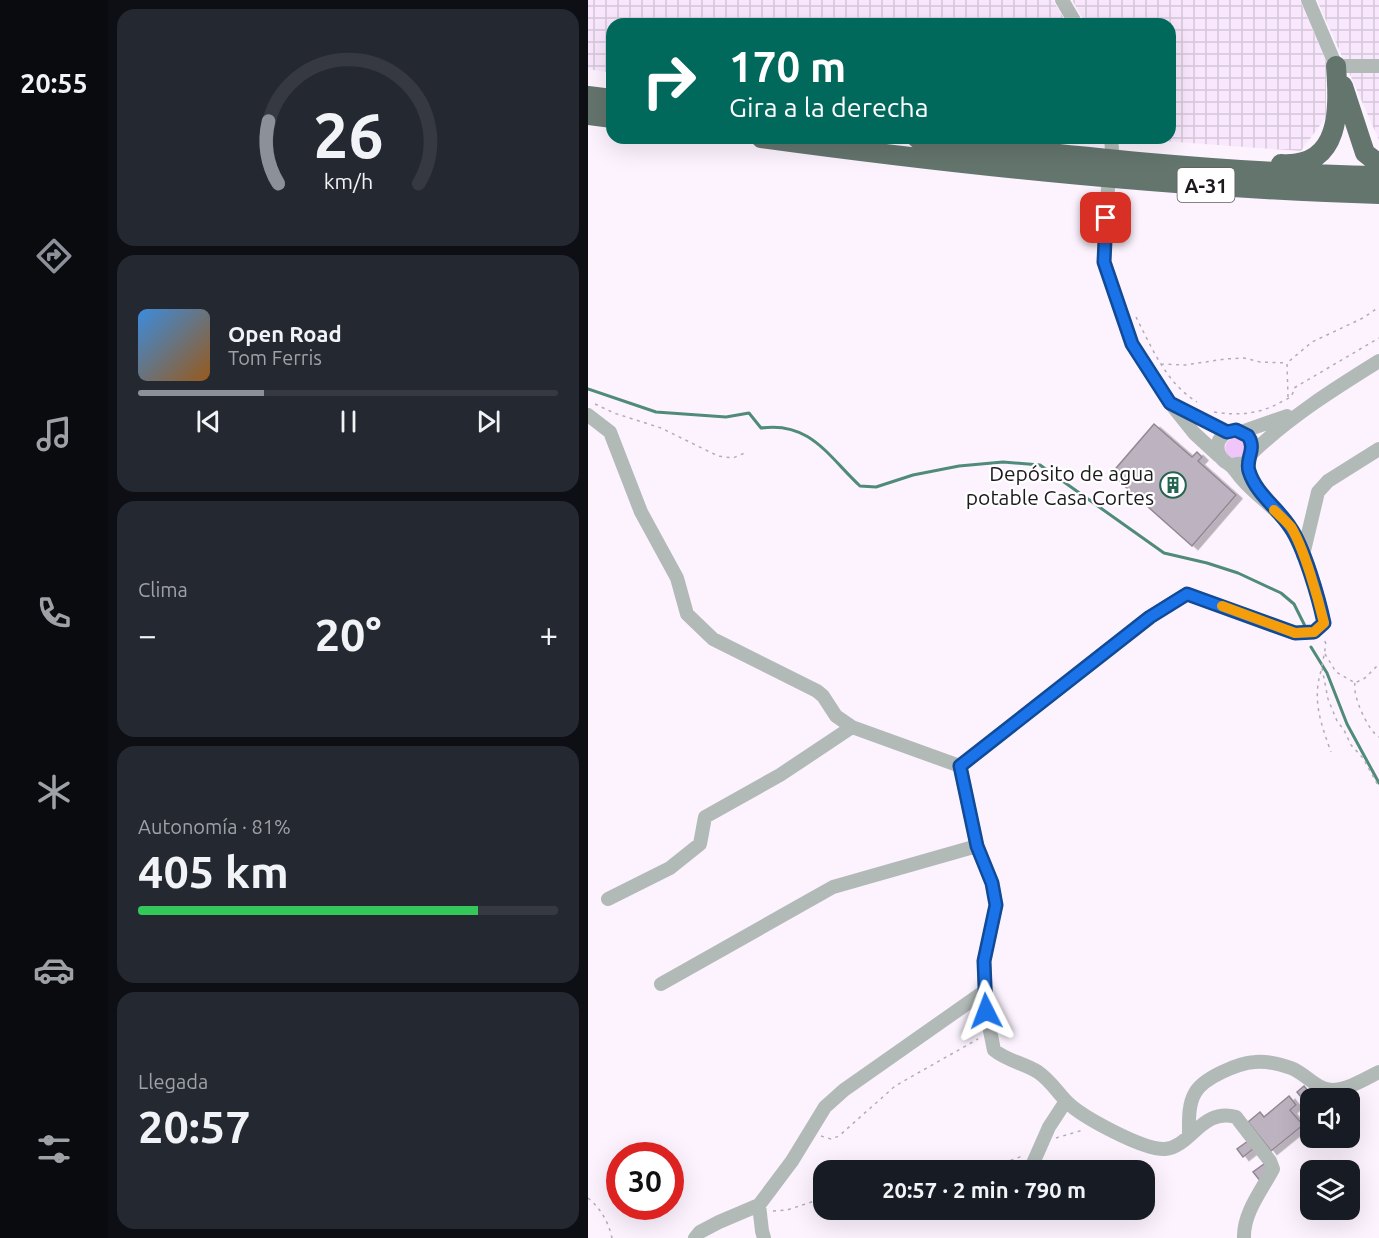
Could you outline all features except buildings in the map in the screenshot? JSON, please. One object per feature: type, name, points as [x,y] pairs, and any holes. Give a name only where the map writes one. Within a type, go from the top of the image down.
[{"type":"highway","points":[[1336,66],[1365,153],[1379,164]]},
{"type":"highway","points":[[1239,170],[1260,162],[1292,165],[1305,162],[1321,151],[1334,133],[1338,105],[1336,66]]},
{"type":"highway","points":[[588,96],[606,98]]},
{"type":"highway","points":[[588,115],[606,117]]},
{"type":"highway","name":"A-31","points":[[804,144],[1034,170],[1181,183],[1379,194]]},
{"type":"highway","name":"A-31","points":[[969,144],[1091,158],[1239,170],[1379,176]]},
{"type":"street","points":[[1062,0],[1072,18]]},
{"type":"street","points":[[1308,0],[1336,66],[1379,66]]},
{"type":"street","points":[[1108,188],[1104,262],[1132,344],[1170,403],[1194,433],[1224,462],[1241,465],[1274,432],[1308,406],[1379,361]]},
{"type":"street","points":[[1170,403],[1251,440],[1248,470],[1256,486],[1273,509]]},
{"type":"street","points":[[1219,456],[1218,442],[1234,432],[1282,418],[1308,406]]},
{"type":"street","points":[[590,409],[610,432],[641,512],[677,578],[687,614],[713,639],[817,691],[836,716],[852,727],[960,766]]},
{"type":"street","points":[[1303,555],[1317,492],[1328,481],[1379,450]]},
{"type":"street","points":[[960,766],[1150,617],[1187,594],[1295,633],[1314,632],[1324,623],[1320,604],[1291,527],[1242,479],[1231,465]]},
{"type":"street","points":[[608,899],[670,868],[700,844],[705,817],[780,775],[852,727]]},
{"type":"street","points":[[960,766],[977,846],[992,883],[996,905],[984,961],[989,1033],[994,1050],[1003,1058],[1038,1072],[1080,1112],[1136,1142],[1153,1147],[1164,1149],[1181,1144],[1202,1124],[1215,1118],[1230,1115],[1236,1117],[1270,1161],[1273,1169],[1247,1218],[1244,1238]]},
{"type":"street","points":[[661,984],[833,887],[977,846]]},
{"type":"street","points":[[694,1238],[699,1232],[759,1205],[792,1161],[825,1107],[844,1090],[985,991]]},
{"type":"street","points":[[1189,1134],[1190,1110],[1194,1095],[1201,1084],[1214,1076],[1254,1062],[1274,1063],[1294,1069],[1330,1090],[1344,1088],[1379,1072]]},
{"type":"street","points":[[1034,1160],[1048,1127],[1066,1101]]},
{"type":"street","points":[[759,1205],[764,1238]]},
{"type":"path","points":[[1160,364],[1185,365],[1225,358],[1287,363],[1312,342],[1363,318],[1379,307]]},
{"type":"path","points":[[1135,315],[1160,364],[1180,389],[1203,406]]},
{"type":"path","points":[[1212,411],[1250,414],[1271,408],[1293,394],[1294,388],[1379,338]]},
{"type":"path","points":[[1287,363],[1288,398]]},
{"type":"path","points":[[590,409],[614,413],[661,428],[718,456],[733,458],[747,452]]},
{"type":"path","points":[[1321,626],[1326,644],[1317,683],[1316,706],[1331,752]]},
{"type":"path","points":[[1324,653],[1336,672],[1355,682],[1365,678],[1379,664]]},
{"type":"path","points":[[1322,668],[1328,699],[1337,721],[1351,745],[1364,758],[1379,786]]},
{"type":"path","points":[[1355,682],[1354,693],[1369,728],[1379,737]]},
{"type":"path","points":[[812,1127],[818,1135],[831,1139],[839,1136],[895,1086],[989,1033]]},
{"type":"path","points":[[1014,1160],[1042,1142],[1084,1130]]},
{"type":"path","points":[[588,1198],[598,1206],[607,1221],[612,1238]]},
{"type":"path","points":[[759,1205],[771,1211],[787,1210],[813,1202]]},
{"type":"shaded area","points":[[588,0],[1053,0],[1064,18],[606,18],[606,72],[588,69]]},
{"type":"shaded area","points":[[1072,0],[1300,0],[1326,61],[1326,117],[1301,151],[1176,142],[1176,18],[1082,18]]},
{"type":"shaded area","points":[[1317,0],[1379,0],[1379,140]]},
{"type":"shaded area","points":[[1235,438],[1242,441],[1245,448],[1242,455],[1235,458],[1228,455],[1225,448],[1228,441]]},
{"type":"waterway","points":[[588,389],[656,412],[726,417],[749,413],[761,428],[778,427],[805,435],[828,453],[860,486],[876,487],[913,475],[959,466],[1003,462],[1040,465],[1164,553],[1238,573],[1281,593],[1294,604],[1305,626]]},
{"type":"waterway","points":[[1311,647],[1327,673],[1347,724],[1379,783]]},
{"type":"slow traffic","points":[[1222,606],[1295,633],[1314,632],[1324,623],[1320,604],[1291,527],[1274,510]]},
{"type":"place","name":"Depósito de agua potable Casa Cortes","points":[[1173,485]]},
{"type":"route","points":[[986,1011],[984,961],[996,905],[992,883],[977,846],[960,766],[1150,617],[1187,594],[1295,633],[1314,632],[1324,623],[1320,604],[1291,527],[1273,509],[1256,486],[1248,470],[1248,459],[1252,453],[1251,440],[1241,432],[1236,430],[1227,432],[1170,403],[1132,344],[1104,262],[1106,218]]}]
